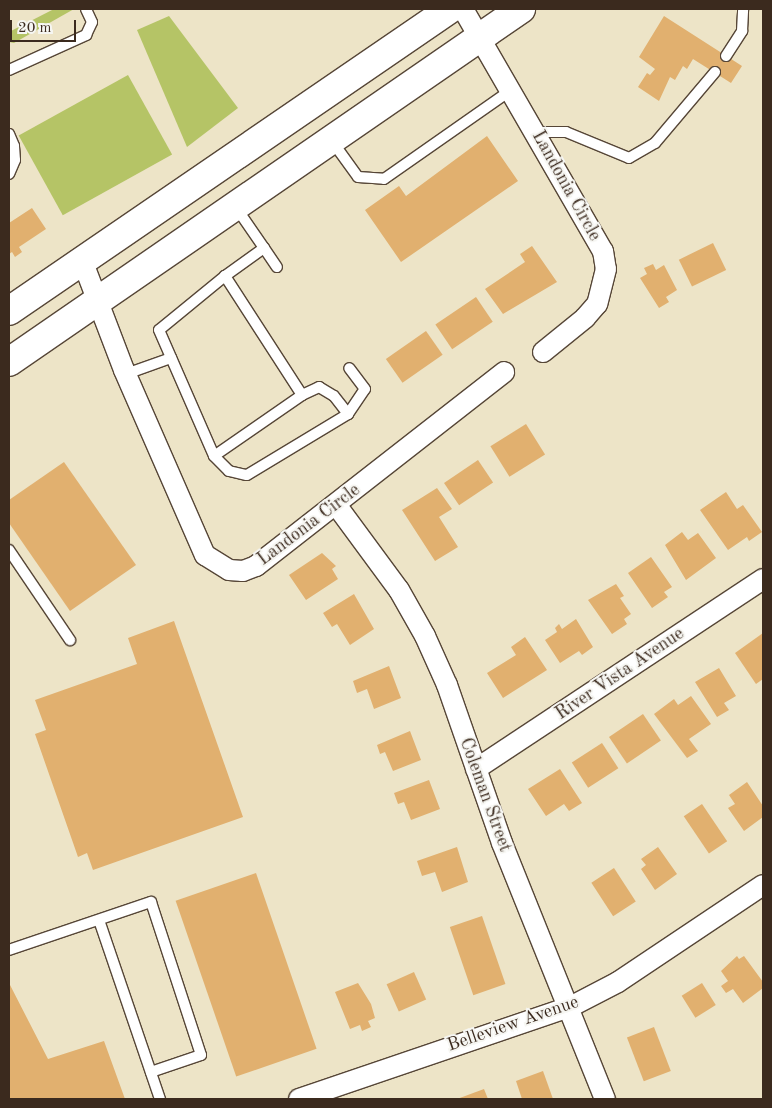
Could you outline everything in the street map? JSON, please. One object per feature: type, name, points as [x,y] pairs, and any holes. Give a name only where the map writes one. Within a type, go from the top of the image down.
[{"type":"highway","points":[[9,311],[450,9]]},
{"type":"highway","points":[[9,362],[521,9]]},
{"type":"street","name":"Landonia Circle","points":[[464,9],[585,216],[603,251],[606,269],[604,287],[597,304],[585,318],[543,352]]},
{"type":"street","name":"Landonia Circle","points":[[82,260],[126,374],[205,555],[216,565],[236,570],[256,566],[337,506],[504,372]]},
{"type":"street","name":"Coleman Street","points":[[337,506],[399,590],[425,636],[447,685],[502,843],[570,1007],[605,1099]]},
{"type":"street","name":"River Vista Avenue","points":[[476,769],[763,579]]},
{"type":"street","name":"Belleview Avenue","points":[[299,1099],[570,1007],[618,982],[763,885]]},
{"type":"lane","points":[[9,70],[86,35],[92,22],[86,9]]},
{"type":"lane","points":[[726,56],[742,31],[744,9]]},
{"type":"lane","points":[[536,132],[566,132],[629,158],[656,143],[715,72]]},
{"type":"lane","points":[[331,140],[358,178],[384,179],[511,90]]},
{"type":"lane","points":[[9,134],[14,146],[15,160],[9,174]]},
{"type":"lane","points":[[235,206],[277,267]]},
{"type":"lane","points":[[264,248],[225,276],[159,330],[214,456],[229,471],[247,475],[348,414],[365,390],[349,368]]},
{"type":"lane","points":[[225,276],[302,395]]},
{"type":"lane","points":[[126,374],[171,358]]},
{"type":"lane","points":[[214,456],[302,395],[319,387],[334,396],[348,414]]},
{"type":"lane","points":[[9,550],[70,640]]},
{"type":"lane","points":[[9,950],[151,902],[201,1055],[151,1072]]},
{"type":"lane","points":[[98,920],[160,1099]]},
{"type":"green space","points":[[54,9],[74,9],[14,43],[9,42],[9,32]]},
{"type":"green space","points":[[169,16],[238,108],[187,147],[137,30]]},
{"type":"green space","points":[[128,75],[172,155],[63,215],[19,136]]},
{"type":"building","points":[[664,16],[742,66],[731,83],[693,59],[687,69],[683,66],[675,80],[670,77],[659,101],[638,87],[647,73],[650,75],[655,69],[639,57]]},
{"type":"building","points":[[487,136],[518,181],[401,262],[365,210],[399,186],[406,196]]},
{"type":"building","points":[[32,208],[46,229],[19,247],[22,252],[15,257],[12,252],[9,254],[9,223]]},
{"type":"building","points":[[713,243],[726,270],[692,287],[679,260]]},
{"type":"building","points":[[532,246],[557,282],[503,314],[485,289],[525,262],[520,254]]},
{"type":"building","points":[[653,264],[656,270],[664,265],[677,290],[666,297],[669,302],[659,308],[640,278],[647,274],[644,268]]},
{"type":"building","points":[[476,297],[493,322],[452,349],[435,324]]},
{"type":"building","points":[[426,331],[443,355],[402,383],[386,359]]},
{"type":"building","points":[[526,424],[545,455],[509,477],[490,446]]},
{"type":"building","points":[[478,460],[493,482],[459,505],[444,483]]},
{"type":"building","points":[[64,462],[136,565],[70,611],[9,523],[9,500]]},
{"type":"building","points":[[437,488],[452,509],[439,517],[458,547],[435,561],[402,510]]},
{"type":"building","points":[[726,492],[737,509],[743,505],[762,532],[749,541],[747,537],[728,550],[700,510]]},
{"type":"building","points":[[682,532],[688,540],[698,533],[716,558],[686,580],[665,545]]},
{"type":"building","points":[[322,553],[336,566],[332,569],[338,579],[306,600],[289,575]]},
{"type":"building","points":[[651,557],[672,587],[664,592],[668,597],[652,608],[628,573]]},
{"type":"building","points":[[616,584],[624,596],[620,598],[631,614],[624,619],[627,624],[612,634],[588,600]]},
{"type":"building","points":[[354,594],[374,629],[350,645],[337,624],[332,627],[323,613]]},
{"type":"building","points":[[576,619],[593,647],[582,655],[579,651],[560,663],[545,640],[557,632],[555,628],[559,624],[562,629]]},
{"type":"building","points":[[174,621],[243,817],[93,870],[87,853],[78,857],[35,734],[46,730],[35,700],[137,664],[128,638]]},
{"type":"building","points":[[763,633],[763,679],[756,684],[735,653]]},
{"type":"building","points":[[525,637],[547,670],[503,698],[487,673],[516,655],[511,647]]},
{"type":"building","points":[[389,666],[401,698],[374,709],[367,689],[357,693],[353,681]]},
{"type":"building","points":[[719,668],[736,696],[724,703],[729,710],[717,717],[695,682]]},
{"type":"building","points":[[691,696],[711,724],[689,739],[698,751],[687,758],[654,714],[674,699],[678,705]]},
{"type":"building","points":[[643,714],[661,741],[627,763],[609,737]]},
{"type":"building","points":[[410,731],[421,760],[393,771],[385,752],[380,754],[377,745]]},
{"type":"building","points":[[602,743],[618,768],[588,788],[572,763]]},
{"type":"building","points":[[560,769],[582,803],[569,811],[564,804],[546,816],[528,789]]},
{"type":"building","points":[[429,780],[440,809],[411,820],[404,802],[398,804],[394,793]]},
{"type":"building","points":[[747,782],[763,806],[763,817],[744,831],[728,808],[735,804],[729,795]]},
{"type":"building","points":[[702,804],[727,841],[709,854],[684,816]]},
{"type":"building","points":[[457,847],[468,882],[442,892],[435,872],[422,876],[417,861]]},
{"type":"building","points":[[658,847],[677,874],[655,890],[641,869],[646,865],[641,859]]},
{"type":"building","points":[[614,868],[636,902],[613,916],[591,883]]},
{"type":"building","points":[[256,873],[317,1049],[236,1077],[176,901]]},
{"type":"building","points":[[482,916],[505,984],[473,995],[450,927]]},
{"type":"building","points":[[737,956],[739,959],[744,956],[763,982],[763,988],[743,1003],[733,989],[726,993],[721,986],[728,981],[721,971]]},
{"type":"building","points":[[414,972],[426,999],[399,1012],[387,984]]},
{"type":"building","points":[[9,983],[48,1059],[104,1041],[125,1099],[9,1099]]},
{"type":"building","points":[[358,983],[371,1004],[375,1018],[368,1021],[371,1027],[362,1031],[360,1025],[350,1029],[335,992]]},
{"type":"building","points":[[702,983],[716,1005],[695,1018],[682,996]]},
{"type":"building","points":[[654,1027],[671,1071],[644,1081],[627,1037]]},
{"type":"building","points":[[543,1071],[553,1099],[522,1099],[516,1081]]},
{"type":"building","points":[[484,1089],[488,1099],[457,1099]]}]
